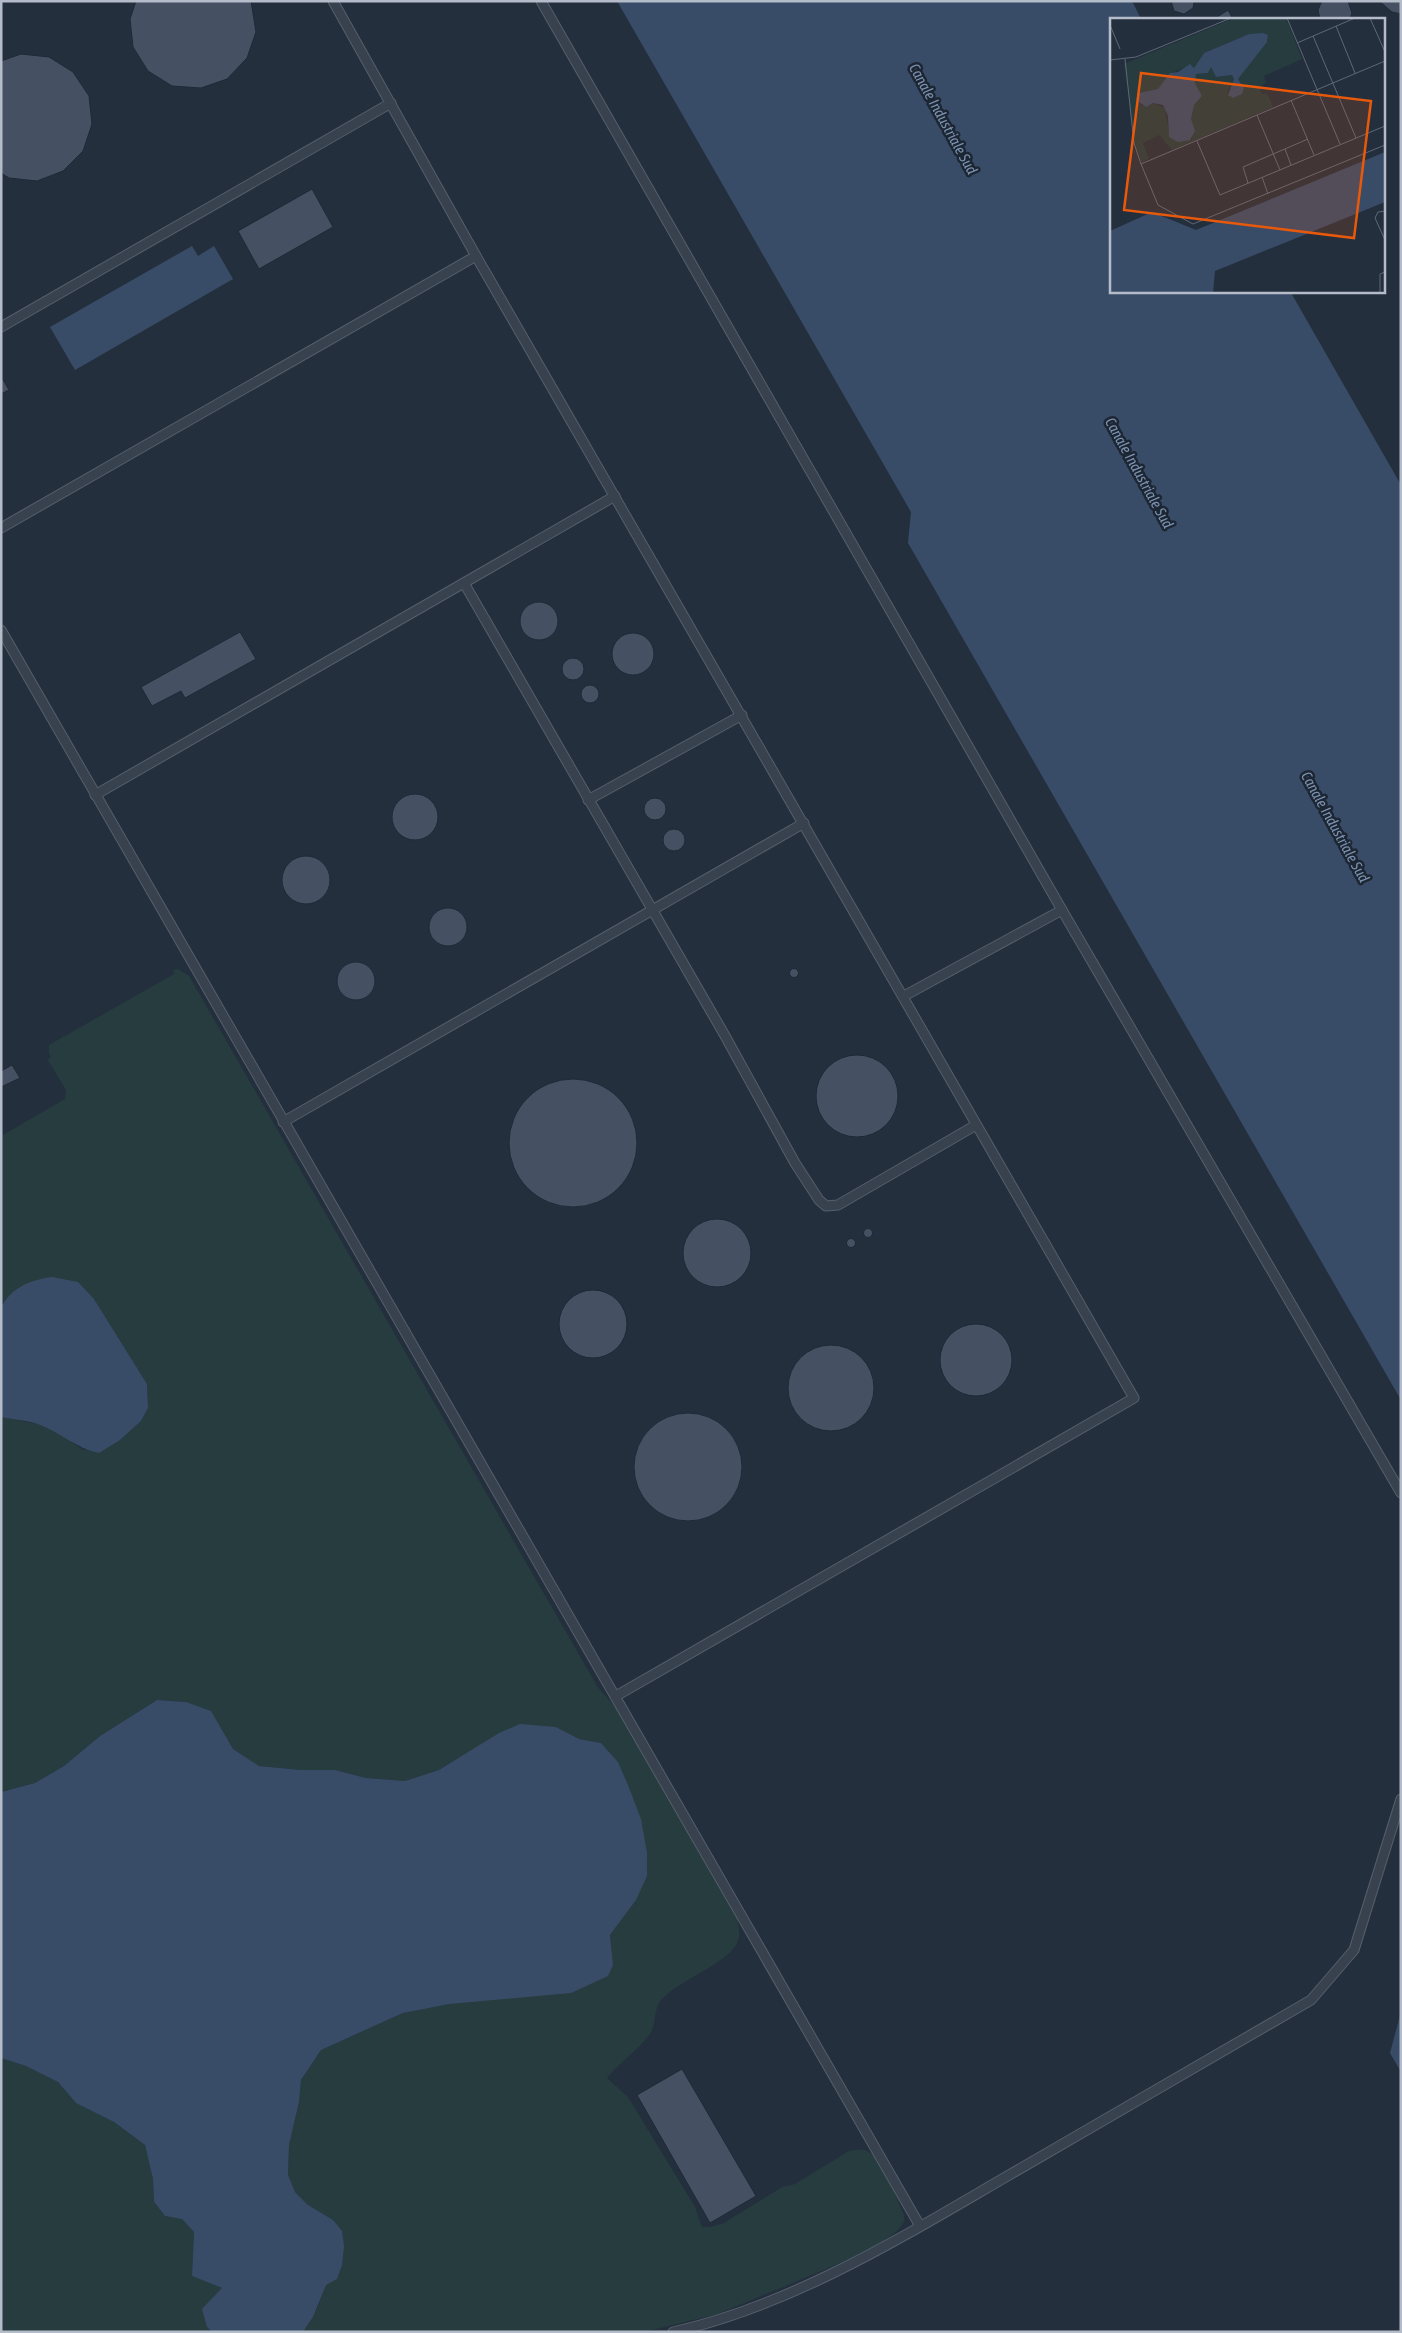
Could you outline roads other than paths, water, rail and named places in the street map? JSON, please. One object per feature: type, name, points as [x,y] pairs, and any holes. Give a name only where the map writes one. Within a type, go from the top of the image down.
[{"type":"lane","points":[[333,1],[476,256],[1134,1398],[616,1696]]},
{"type":"lane","points":[[542,1],[1062,910],[1401,1493]]},
{"type":"lane","points":[[1,327],[391,103]]},
{"type":"lane","points":[[1,528],[476,256]]},
{"type":"lane","points":[[95,795],[615,496]]},
{"type":"lane","points":[[464,582],[724,1034],[795,1163],[819,1200],[826,1206],[838,1205],[976,1125]]},
{"type":"lane","points":[[1,630],[920,2226]]},
{"type":"lane","points":[[588,800],[742,715]]},
{"type":"lane","points":[[283,1122],[651,909],[804,823]]},
{"type":"lane","points":[[904,996],[1062,910]]},
{"type":"lane","points":[[672,2332],[714,2323],[812,2283],[920,2226],[1311,2000],[1354,1950],[1401,1799]]},
{"type":"water","name":"Canale Industriale Sud","points":[[617,1],[1132,1],[1140,18],[1110,18],[1110,292],[1291,292],[1401,485],[1401,1400],[908,543],[911,512]]},
{"type":"water","points":[[192,246],[198,256],[214,246],[233,279],[75,370],[50,327]]},
{"type":"water","points":[[52,1277],[78,1282],[94,1299],[147,1384],[148,1408],[141,1421],[120,1440],[99,1453],[83,1448],[40,1425],[1,1417],[1,1308],[10,1295],[22,1286]]},
{"type":"water","points":[[157,1700],[186,1702],[211,1711],[233,1749],[259,1766],[301,1770],[335,1770],[366,1778],[405,1781],[439,1770],[499,1733],[520,1724],[556,1727],[579,1739],[601,1743],[618,1762],[641,1819],[647,1853],[647,1876],[636,1900],[610,1935],[613,1965],[608,1976],[571,1993],[449,2004],[403,2013],[321,2050],[301,2080],[299,2102],[289,2145],[288,2175],[295,2192],[308,2205],[333,2220],[342,2231],[344,2246],[342,2265],[337,2279],[326,2285],[313,2317],[303,2332],[212,2332],[207,2327],[202,2309],[222,2288],[192,2276],[194,2232],[182,2219],[165,2216],[154,2202],[153,2179],[145,2145],[114,2122],[76,2103],[58,2082],[26,2066],[1,2058],[1,1792],[35,1783],[64,1766],[100,1736]]},
{"type":"water","points":[[1401,2012],[1401,2072],[1390,2053]]}]
